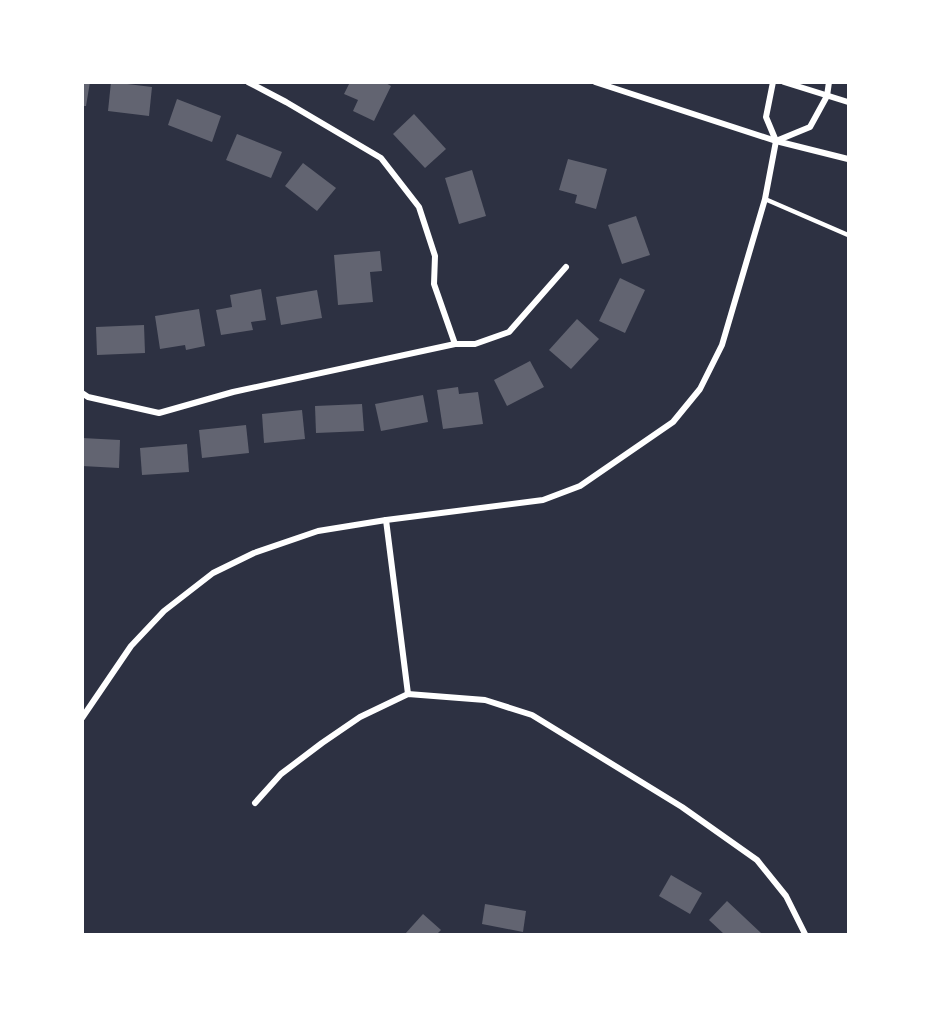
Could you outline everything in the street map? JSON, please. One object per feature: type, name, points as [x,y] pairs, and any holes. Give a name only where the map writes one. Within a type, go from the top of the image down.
[{"type":"street","points":[[248,82],[381,158],[419,207],[435,256],[434,284],[455,344]]},
{"type":"street","points":[[595,82],[776,141],[849,159]]},
{"type":"street","points":[[82,718],[130,646],[164,611],[213,573],[254,553],[318,531],[386,520],[543,501],[580,486],[673,422],[700,389],[722,345],[765,199],[776,141],[766,117],[772,82]]},
{"type":"street","points":[[784,82],[849,102]]},
{"type":"street","points":[[776,141],[810,127],[827,96],[829,82]]},
{"type":"street","points":[[82,393],[88,397],[159,413],[232,392],[455,344],[475,344],[509,332],[566,267]]},
{"type":"street","points":[[386,520],[408,694]]},
{"type":"street","points":[[255,803],[281,774],[322,743],[360,717],[408,694],[484,700],[532,715],[682,807],[757,860],[786,896],[805,934]]},
{"type":"lane","points":[[765,199],[849,235]]},
{"type":"building","points":[[82,82],[90,82],[86,106],[82,106]]},
{"type":"building","points":[[111,82],[152,87],[149,116],[108,111]]},
{"type":"building","points":[[350,82],[384,82],[391,86],[374,121],[353,111],[358,100],[344,94]]},
{"type":"building","points":[[177,99],[221,116],[212,142],[168,125]]},
{"type":"building","points":[[414,114],[446,149],[425,168],[393,134]]},
{"type":"building","points":[[237,134],[282,152],[271,178],[226,160]]},
{"type":"building","points":[[568,159],[607,169],[596,209],[575,203],[577,195],[559,190]]},
{"type":"building","points":[[303,163],[336,188],[317,211],[285,186]]},
{"type":"building","points":[[472,170],[486,216],[459,224],[445,178]]},
{"type":"building","points":[[636,216],[650,255],[622,264],[608,225]]},
{"type":"building","points":[[380,251],[382,271],[370,272],[373,302],[338,305],[334,255]]},
{"type":"building","points":[[620,278],[645,290],[625,333],[599,321]]},
{"type":"building","points":[[261,289],[266,320],[251,322],[253,330],[221,335],[216,310],[232,307],[230,295]]},
{"type":"building","points":[[317,290],[322,318],[281,325],[276,297]]},
{"type":"building","points":[[199,309],[205,346],[186,350],[185,345],[160,349],[155,316]]},
{"type":"building","points":[[577,319],[599,339],[571,369],[549,350]]},
{"type":"building","points":[[144,325],[145,353],[97,355],[96,327]]},
{"type":"building","points":[[530,361],[544,387],[507,406],[494,380]]},
{"type":"building","points":[[458,387],[459,394],[478,392],[483,424],[443,429],[437,390]]},
{"type":"building","points":[[423,395],[428,422],[381,431],[375,404]]},
{"type":"building","points":[[362,404],[364,431],[316,433],[315,406]]},
{"type":"building","points":[[302,410],[305,439],[264,443],[262,414]]},
{"type":"building","points":[[246,425],[249,453],[202,458],[199,430]]},
{"type":"building","points":[[82,438],[120,440],[119,468],[82,466]]},
{"type":"building","points":[[187,444],[189,472],[142,475],[140,448]]},
{"type":"building","points":[[671,875],[702,893],[690,914],[659,896]]},
{"type":"building","points":[[727,901],[761,933],[724,934],[709,920]]},
{"type":"building","points":[[485,904],[526,911],[523,932],[482,924]]},
{"type":"building","points":[[423,914],[441,930],[437,934],[405,934]]}]
